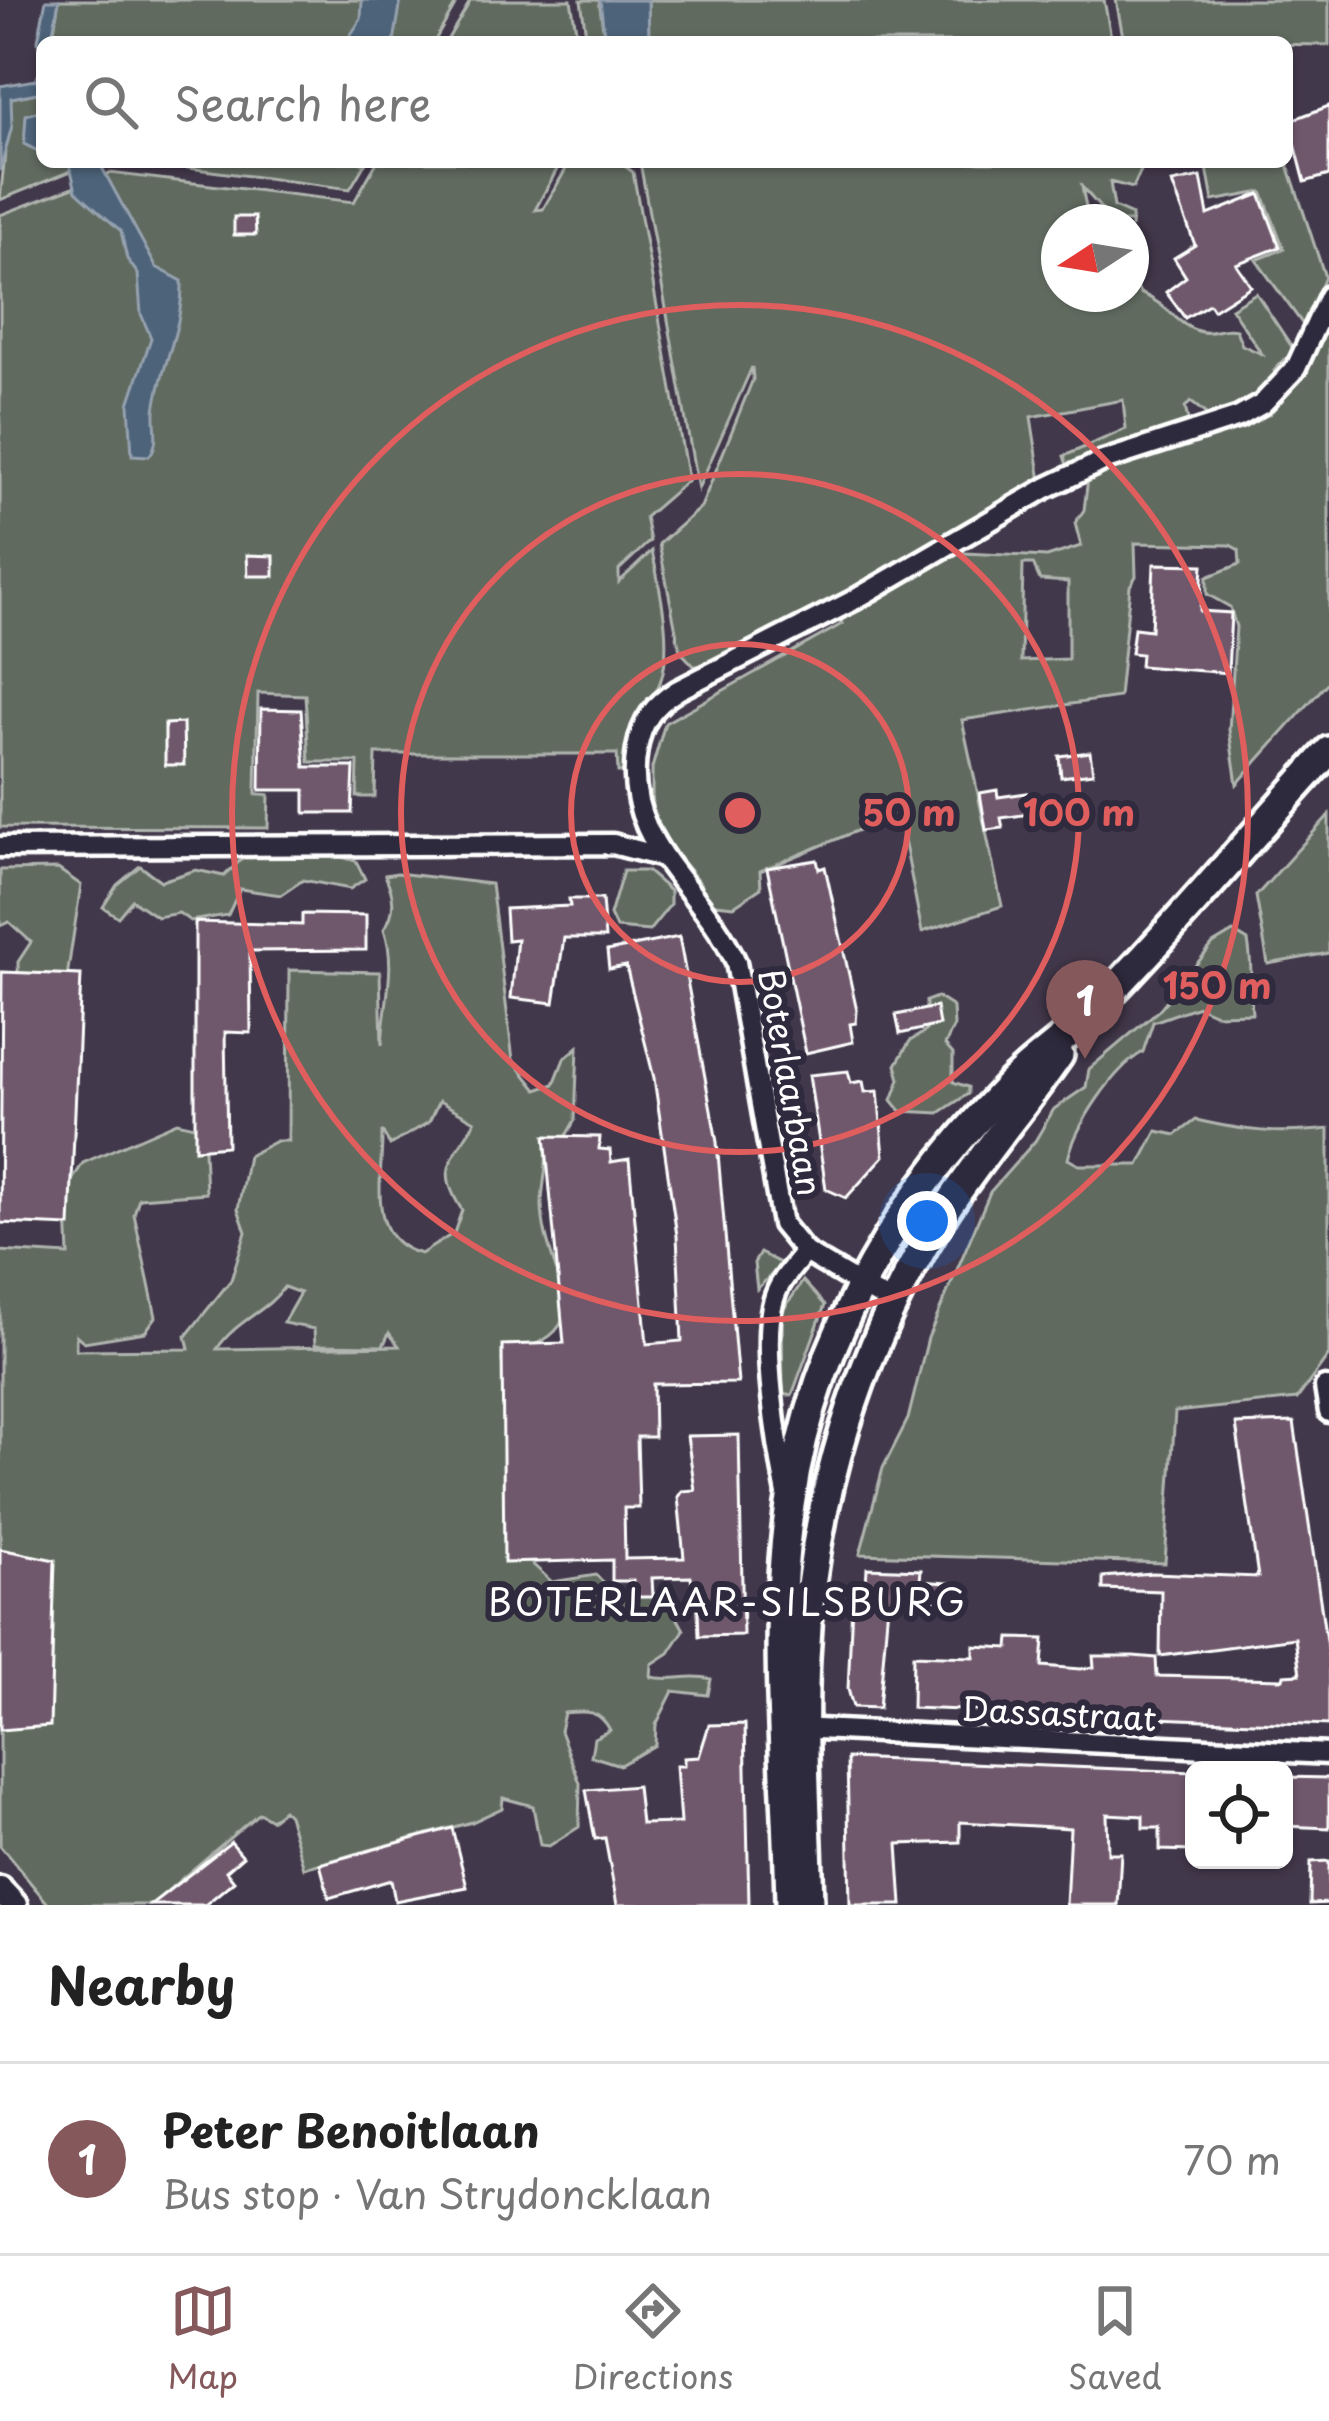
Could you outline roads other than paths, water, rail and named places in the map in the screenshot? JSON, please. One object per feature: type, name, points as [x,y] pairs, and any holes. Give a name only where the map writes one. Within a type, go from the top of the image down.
[{"type":"main road","points":[[790,1905],[796,1728],[812,1571],[833,1466],[863,1369],[893,1304],[962,1185],[1082,1022],[1329,751]]},
{"type":"main road","points":[[809,1905],[784,1568],[790,1505],[812,1406],[858,1285],[946,1154],[1011,1082],[1082,1022]]},
{"type":"street","name":"Boterlaarbaan","points":[[893,1304],[805,1252],[782,1224],[736,962],[710,916],[661,857],[640,817],[634,769],[644,723],[657,703],[854,600],[1046,488],[1102,461],[1262,404],[1296,368],[1329,296]]},
{"type":"street","points":[[0,847],[613,844],[661,857]]},
{"type":"street","points":[[790,1505],[777,1440],[771,1323],[777,1290],[805,1252]]},
{"type":"street","points":[[1325,1388],[1329,1412]]},
{"type":"street","name":"Dassastraat","points":[[796,1728],[1329,1754]]},
{"type":"street","points":[[0,1890],[14,1905]]},
{"type":"water","points":[[46,0],[59,0],[52,36],[39,36]]},
{"type":"water","points":[[362,0],[401,0],[395,36],[350,36],[361,19]]},
{"type":"water","points":[[600,0],[648,0],[649,36],[604,36]]},
{"type":"water","points":[[36,80],[36,93],[11,98],[12,126],[0,171],[0,86]]},
{"type":"water","points":[[36,112],[36,150],[24,144],[26,115]]},
{"type":"water","points":[[70,168],[102,168],[156,267],[182,281],[149,456],[132,455],[129,404],[151,338],[141,314],[138,274],[127,259],[121,231],[76,191]]},
{"type":"place","name":"Peter Benoitlaan","points":[[1085,1059]]},
{"type":"district","name":"BOTERLAAR-SILSBURG","points":[[728,1601]]}]
